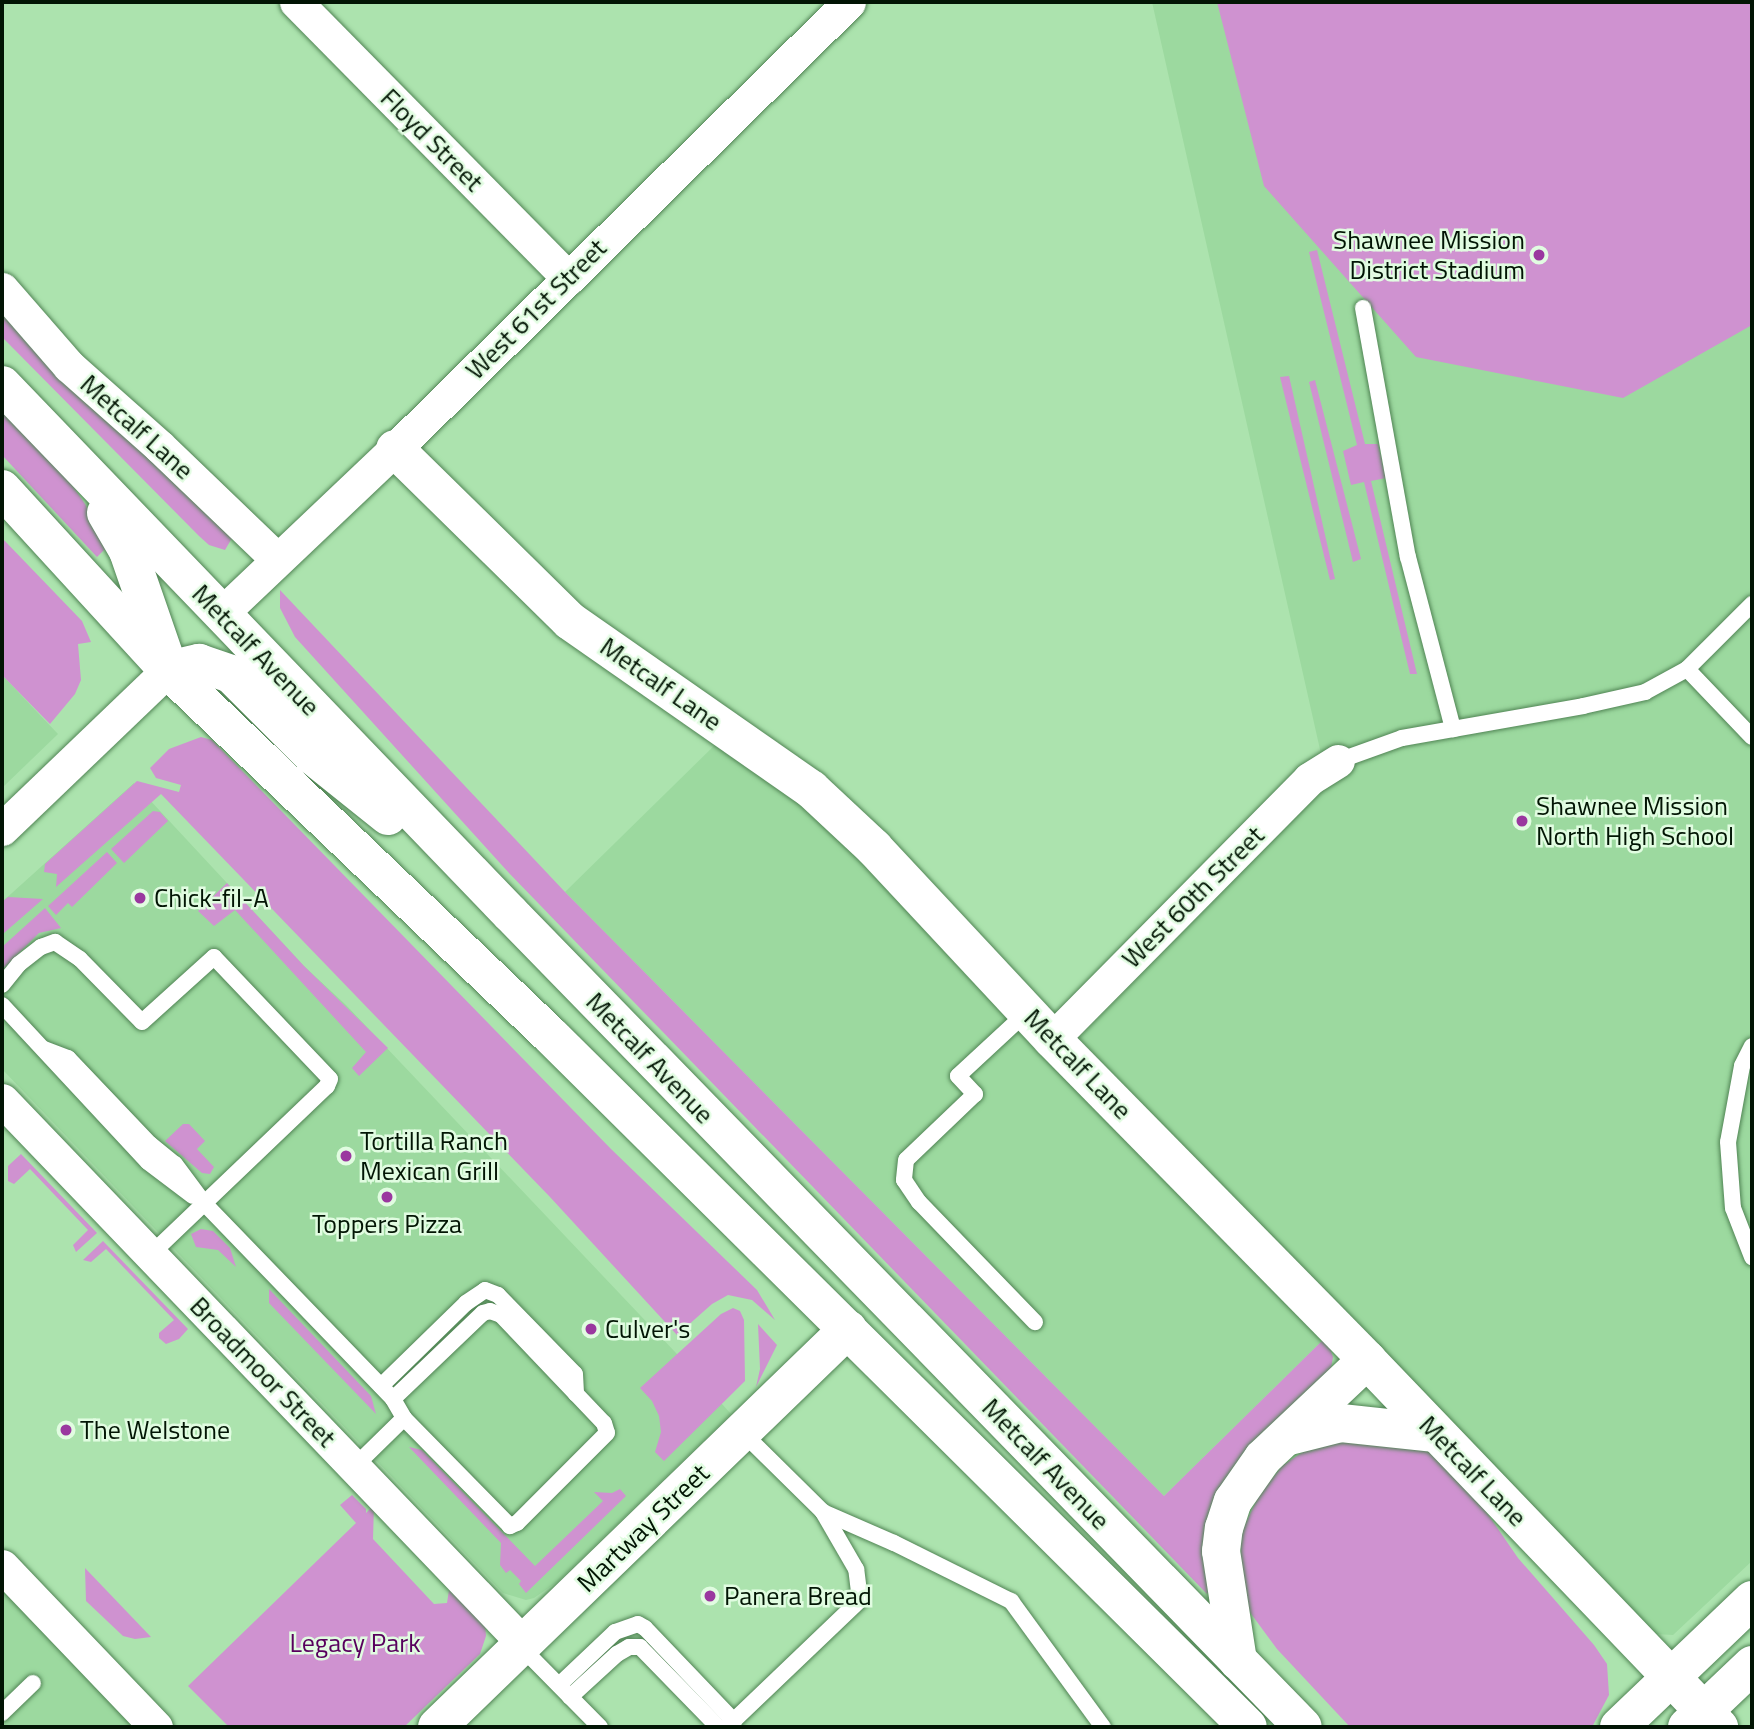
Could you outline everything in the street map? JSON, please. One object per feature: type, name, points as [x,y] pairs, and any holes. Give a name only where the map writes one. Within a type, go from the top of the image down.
[{"type":"main road","name":"Metcalf Avenue","points":[[2,385],[510,913],[1303,1727]]},
{"type":"main road","name":"Metcalf Lane","points":[[395,449],[570,621],[811,789],[874,848],[1039,1025],[1367,1360],[1671,1678],[1703,1722]]},
{"type":"main road","points":[[78,463],[128,551],[168,670],[199,663],[231,674],[313,756],[510,913]]},
{"type":"main road","name":"Metcalf Avenue","points":[[2,489],[168,670],[551,1036],[1248,1727]]},
{"type":"main road","name":"Martway Street","points":[[437,1727],[848,1329]]},
{"type":"main road","points":[[1238,1661],[1223,1573],[1224,1528],[1233,1501],[1251,1474],[1286,1437],[1367,1360]]},
{"type":"main road","points":[[1286,1437],[1341,1423],[1436,1433]]},
{"type":"main road","points":[[1619,1727],[1752,1600]]},
{"type":"main road","points":[[1703,1722],[1752,1665]]},
{"type":"street","name":"Floyd Street","points":[[296,2],[568,278]]},
{"type":"street","name":"West 61st Street","points":[[221,614],[395,449],[844,3]]},
{"type":"street","name":"Metcalf Lane","points":[[2,289],[69,366],[159,446],[277,559]]},
{"type":"street","points":[[2,829],[168,670]]},
{"type":"street","name":"West 60th Street","points":[[1039,1025],[1309,779],[1338,761]]},
{"type":"street","name":"Broadmoor Street","points":[[2,1100],[522,1645]]},
{"type":"street","points":[[6,1578],[156,1727]]},
{"type":"lane","points":[[1363,308],[1408,557],[1453,729]]},
{"type":"lane","points":[[1338,761],[1402,738],[1646,692],[1687,669],[1752,604]]},
{"type":"lane","points":[[1687,669],[1752,737]]},
{"type":"lane","points":[[2,985],[19,964],[41,947],[55,942],[80,959],[142,1022],[214,957],[330,1079],[327,1086],[150,1255]]},
{"type":"lane","points":[[2,1005],[148,1162],[204,1203],[393,1399],[404,1419],[506,1523],[513,1525],[606,1436],[607,1427],[501,1315],[490,1311],[483,1313],[393,1399]]},
{"type":"lane","points":[[1035,1321],[919,1202],[904,1180],[906,1160],[975,1094],[958,1076],[1039,1025]]},
{"type":"lane","points":[[1752,1046],[1742,1066],[1728,1142],[1733,1208],[1752,1257]]},
{"type":"lane","points":[[380,1386],[472,1298],[485,1290],[498,1294],[575,1374],[576,1394]]},
{"type":"lane","points":[[354,1467],[404,1419]]},
{"type":"lane","points":[[565,1691],[615,1632],[638,1624],[645,1628],[731,1724],[860,1600],[856,1569],[823,1512],[743,1433]]},
{"type":"lane","points":[[823,1512],[894,1542],[1011,1601],[1103,1727]]},
{"type":"lane","points":[[522,1645],[600,1727]]},
{"type":"lane","points":[[565,1691],[617,1654],[629,1647],[640,1647],[718,1727]]},
{"type":"lane","points":[[2,1713],[33,1683]]},
{"type":"shaded area","name":"Shawnee Mission North High School","points":[[1152,2],[1752,2],[1752,1561],[1673,1635],[1655,1634],[1079,1038],[1328,785]]},
{"type":"shaded area","points":[[2,675],[58,734],[2,788]]},
{"type":"shaded area","points":[[721,739],[784,784],[1326,1337],[1164,1496],[565,892]]},
{"type":"shaded area","points":[[134,783],[304,966],[346,1005],[731,1414],[557,1582],[534,1598],[526,1600],[503,1593],[2,1069],[2,902]]},
{"type":"shaded area","points":[[2,1589],[133,1727],[2,1727]]},
{"type":"green space","name":"Shawnee Mission District Stadium","points":[[1217,2],[1752,2],[1752,325],[1623,398],[1416,357],[1264,186]]},
{"type":"green space","points":[[1317,250],[1365,444],[1378,444],[1386,478],[1371,481],[1417,674],[1410,674],[1364,482],[1351,485],[1343,451],[1357,445],[1309,252]]},
{"type":"green space","points":[[2,311],[228,530],[232,538],[225,550],[209,545],[199,536],[2,337]]},
{"type":"green space","points":[[1289,376],[1335,579],[1330,580],[1280,377]]},
{"type":"green space","points":[[1315,380],[1361,559],[1353,562],[1309,382]]},
{"type":"green space","points":[[2,408],[70,482],[85,504],[108,546],[97,557],[2,455]]},
{"type":"green space","points":[[2,538],[82,621],[91,642],[78,644],[81,680],[75,694],[50,724],[2,675]]},
{"type":"green space","points":[[280,590],[565,892],[1164,1496],[1326,1337],[1333,1357],[1330,1374],[1254,1453],[1212,1587],[1207,1594],[509,873],[295,637],[280,608]]},
{"type":"green space","points":[[201,737],[212,740],[611,1149],[757,1290],[775,1320],[752,1300],[728,1295],[712,1304],[677,1335],[550,1197],[161,794],[56,887],[57,874],[44,872],[45,864],[137,781],[179,792],[181,785],[156,778],[150,768],[169,749]]},
{"type":"green space","points":[[153,811],[160,812],[168,821],[124,863],[111,849]]},
{"type":"green space","points":[[107,852],[117,863],[72,907],[68,903],[56,915],[48,906]]},
{"type":"green space","points":[[227,883],[304,966],[388,1048],[359,1076],[352,1068],[366,1052],[235,910],[214,926],[198,911]]},
{"type":"green space","points":[[8,897],[43,899],[4,933],[2,902]]},
{"type":"green space","points":[[45,908],[61,928],[39,933],[2,970],[2,947]]},
{"type":"green space","points":[[183,1124],[189,1124],[205,1141],[197,1149],[214,1167],[210,1174],[202,1173],[165,1141]]},
{"type":"green space","points":[[21,1154],[97,1233],[76,1252],[73,1245],[88,1230],[30,1169],[14,1184],[8,1181],[8,1166]]},
{"type":"green space","points":[[201,1229],[213,1231],[230,1248],[236,1267],[218,1250],[196,1247],[191,1234]]},
{"type":"green space","points":[[103,1241],[188,1329],[179,1339],[166,1344],[159,1338],[159,1333],[174,1320],[106,1249],[91,1262],[83,1260]]},
{"type":"green space","points":[[269,1289],[371,1396],[376,1414],[269,1303]]},
{"type":"green space","points":[[733,1308],[740,1311],[744,1320],[745,1381],[664,1461],[655,1452],[661,1432],[659,1416],[652,1401],[640,1388],[721,1314]]},
{"type":"green space","points":[[758,1324],[777,1345],[756,1387],[760,1369]]},
{"type":"green space","points":[[1335,1438],[1432,1451],[1485,1510],[1518,1558],[1594,1645],[1607,1664],[1609,1695],[1592,1727],[1350,1727],[1277,1649],[1249,1611],[1239,1572],[1242,1531],[1259,1495],[1282,1466],[1310,1447]]},
{"type":"green space","points":[[409,1447],[422,1450],[535,1566],[603,1501],[594,1492],[612,1493],[620,1489],[626,1496],[526,1593],[519,1584],[521,1581],[510,1570],[506,1573],[500,1565],[501,1543]]},
{"type":"green space","name":"Legacy Park","points":[[352,1495],[366,1509],[366,1513],[374,1505],[373,1539],[434,1604],[447,1603],[449,1590],[485,1624],[486,1636],[480,1654],[404,1727],[229,1727],[188,1686],[356,1523],[340,1505]]},
{"type":"green space","points":[[85,1568],[151,1637],[135,1639],[123,1636],[86,1601]]},
{"type":"place","name":"Shawnee Mission District Stadium","points":[[1539,255]]},
{"type":"place","name":"Shawnee Mission North High School","points":[[1522,821]]},
{"type":"place","name":"Chick-fil-A","points":[[140,898]]},
{"type":"place","name":"Tortilla Ranch Mexican Grill","points":[[346,1156]]},
{"type":"place","name":"Toppers Pizza","points":[[387,1197]]},
{"type":"place","name":"Culver's","points":[[591,1329]]},
{"type":"place","name":"The Welstone","points":[[66,1430]]},
{"type":"place","name":"Panera Bread","points":[[710,1596]]}]
